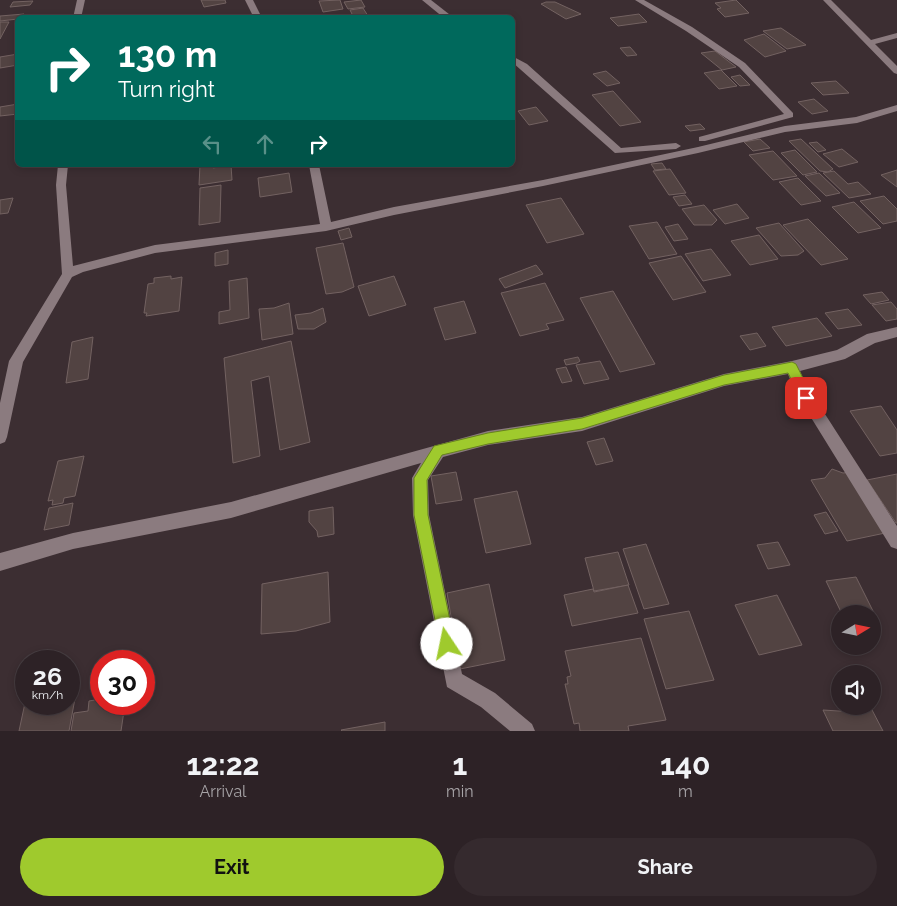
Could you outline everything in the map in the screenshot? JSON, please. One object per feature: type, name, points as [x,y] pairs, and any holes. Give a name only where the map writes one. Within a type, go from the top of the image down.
[{"type":"street","points":[[78,15],[81,0]]},
{"type":"street","points":[[249,0],[256,15]]},
{"type":"street","points":[[426,0],[446,15]]},
{"type":"street","points":[[515,60],[619,152],[673,147],[790,114],[742,65],[689,29],[639,0]]},
{"type":"street","points":[[827,0],[897,71]]},
{"type":"street","points":[[870,43],[897,35]]},
{"type":"street","points":[[0,438],[16,361],[68,274],[80,268],[155,249],[326,227],[553,181],[785,128],[858,120],[897,108]]},
{"type":"street","points":[[63,167],[61,185],[68,274]]},
{"type":"street","points":[[314,167],[326,227]]},
{"type":"street","points":[[0,562],[73,541],[231,510],[488,438],[582,424],[724,380],[792,367],[840,354],[872,338],[897,332]]},
{"type":"street","points":[[792,367],[799,386],[897,541]]},
{"type":"street","points":[[438,451],[420,478],[421,515],[454,680],[488,700],[525,731]]},
{"type":"building","points":[[201,0],[225,0],[226,3],[204,7]]},
{"type":"building","points":[[340,0],[343,9],[323,12],[319,1]]},
{"type":"building","points":[[361,0],[365,7],[348,9],[344,2]]},
{"type":"building","points":[[736,0],[749,13],[725,17],[717,9],[721,8],[715,3]]},
{"type":"building","points":[[33,1],[30,5],[10,7],[13,2]]},
{"type":"building","points":[[555,2],[581,14],[566,19],[541,4]]},
{"type":"building","points":[[363,8],[367,15],[352,15],[350,10]]},
{"type":"building","points":[[24,14],[15,15],[15,19],[0,21],[0,16]]},
{"type":"building","points":[[639,14],[647,22],[618,26],[610,18]]},
{"type":"building","points":[[0,22],[9,22],[0,39]]},
{"type":"building","points":[[781,28],[806,45],[787,49],[763,31]]},
{"type":"building","points":[[764,34],[786,51],[765,57],[744,40]]},
{"type":"building","points":[[630,47],[637,55],[627,56],[620,48]]},
{"type":"building","points":[[715,51],[736,67],[722,70],[701,53]]},
{"type":"building","points":[[15,54],[15,66],[0,68],[0,57]]},
{"type":"building","points":[[721,70],[737,86],[719,89],[704,73]]},
{"type":"building","points":[[606,71],[620,83],[607,86],[593,74]]},
{"type":"building","points":[[740,75],[750,85],[740,86],[731,77]]},
{"type":"building","points":[[836,81],[849,93],[823,95],[811,83]]},
{"type":"building","points":[[613,91],[641,122],[620,126],[592,95]]},
{"type":"building","points":[[814,99],[828,111],[812,114],[798,102]]},
{"type":"building","points":[[15,104],[15,114],[0,116],[0,107]]},
{"type":"building","points":[[536,107],[548,121],[529,125],[518,111]]},
{"type":"building","points":[[700,124],[705,129],[690,131],[685,126]]},
{"type":"building","points":[[760,139],[770,148],[753,151],[744,142]]},
{"type":"building","points":[[801,139],[833,169],[828,172],[820,171],[789,141]]},
{"type":"building","points":[[817,142],[826,150],[818,152],[809,143]]},
{"type":"building","points":[[842,149],[858,162],[839,167],[823,154]]},
{"type":"building","points":[[795,150],[817,172],[803,175],[781,153]]},
{"type":"building","points":[[773,151],[797,176],[773,180],[749,155]]},
{"type":"building","points":[[662,163],[666,169],[655,170],[651,164]]},
{"type":"building","points":[[200,167],[231,167],[232,180],[199,185]]},
{"type":"building","points":[[670,169],[686,193],[669,195],[653,171]]},
{"type":"building","points":[[897,170],[897,187],[881,175]]},
{"type":"building","points":[[834,171],[848,184],[858,182],[871,194],[849,198],[823,173]]},
{"type":"building","points":[[289,173],[292,192],[260,197],[258,178]]},
{"type":"building","points":[[819,173],[840,193],[826,196],[805,176]]},
{"type":"building","points":[[798,178],[821,201],[801,205],[779,182]]},
{"type":"building","points":[[221,185],[220,222],[199,225],[200,188]]},
{"type":"building","points":[[685,195],[692,204],[679,206],[673,197]]},
{"type":"building","points":[[884,196],[897,209],[897,221],[883,224],[860,201]]},
{"type":"building","points":[[13,198],[8,213],[0,214],[0,200]]},
{"type":"building","points":[[561,198],[584,234],[547,243],[526,205]]},
{"type":"building","points":[[854,202],[881,228],[858,233],[832,207]]},
{"type":"building","points":[[737,204],[749,218],[725,224],[713,210]]},
{"type":"building","points":[[704,205],[717,220],[712,225],[694,225],[682,209]]},
{"type":"building","points":[[808,219],[848,259],[821,265],[783,225]]},
{"type":"building","points":[[657,222],[677,254],[649,259],[629,226]]},
{"type":"building","points":[[779,223],[804,251],[798,255],[781,256],[756,228]]},
{"type":"building","points":[[678,224],[688,239],[674,241],[665,227]]},
{"type":"building","points":[[349,228],[352,237],[341,240],[338,231]]},
{"type":"building","points":[[759,235],[778,259],[750,265],[731,241]]},
{"type":"building","points":[[343,243],[354,287],[342,292],[326,294],[316,248]]},
{"type":"building","points":[[711,249],[731,275],[703,281],[685,254]]},
{"type":"building","points":[[228,250],[228,264],[215,266],[215,253]]},
{"type":"building","points":[[681,256],[706,292],[673,300],[649,263]]},
{"type":"building","points":[[536,265],[543,274],[505,288],[499,279]]},
{"type":"building","points":[[171,276],[171,279],[182,277],[179,311],[146,316],[147,313],[144,313],[148,284],[154,283],[154,278]]},
{"type":"building","points":[[394,276],[406,305],[369,316],[358,286]]},
{"type":"building","points":[[247,278],[249,318],[219,324],[219,312],[230,310],[229,281]]},
{"type":"building","points":[[545,283],[564,320],[546,324],[549,329],[520,336],[501,293]]},
{"type":"building","points":[[613,291],[655,364],[620,372],[580,298]]},
{"type":"building","points":[[882,292],[889,300],[871,304],[863,295]]},
{"type":"building","points":[[464,301],[476,333],[445,340],[434,308]]},
{"type":"building","points":[[891,302],[897,309],[897,319],[886,321],[872,305]]},
{"type":"building","points":[[289,303],[293,334],[262,340],[259,309],[274,308]]},
{"type":"building","points":[[323,308],[326,322],[314,329],[298,329],[295,315],[311,313]]},
{"type":"building","points":[[848,309],[862,325],[838,329],[825,313]]},
{"type":"building","points":[[817,318],[832,336],[786,346],[772,327]]},
{"type":"building","points":[[757,333],[766,346],[750,350],[740,336]]},
{"type":"building","points":[[93,337],[88,379],[66,383],[72,342]]},
{"type":"building","points":[[291,341],[310,442],[280,450],[269,376],[251,381],[260,456],[233,463],[224,358]]},
{"type":"building","points":[[578,357],[580,361],[577,363],[566,365],[564,360]]},
{"type":"building","points":[[600,361],[609,379],[584,384],[576,365]]},
{"type":"building","points":[[566,367],[572,381],[562,383],[556,369]]},
{"type":"building","points":[[881,406],[897,430],[897,453],[880,456],[850,411]]},
{"type":"building","points":[[604,438],[613,461],[596,465],[587,442]]},
{"type":"building","points":[[84,456],[75,496],[64,498],[63,503],[52,505],[53,500],[48,501],[58,461]]},
{"type":"building","points":[[832,469],[843,473],[851,472],[890,532],[847,541],[811,480],[825,478]]},
{"type":"building","points":[[456,472],[462,500],[436,504],[431,476]]},
{"type":"building","points":[[897,474],[897,523],[896,523],[867,480]]},
{"type":"building","points":[[517,491],[531,544],[486,553],[474,499]]},
{"type":"building","points":[[73,503],[69,525],[44,530],[49,508]]},
{"type":"building","points":[[333,507],[334,534],[318,537],[317,531],[309,522],[309,511]]},
{"type":"building","points":[[826,512],[838,531],[825,534],[814,515]]},
{"type":"building","points":[[778,542],[790,565],[768,569],[757,545]]},
{"type":"building","points":[[646,544],[669,604],[644,609],[623,549]]},
{"type":"building","points":[[618,552],[629,585],[594,591],[585,558]]},
{"type":"building","points":[[328,572],[330,622],[296,631],[261,634],[262,584]]},
{"type":"building","points":[[856,577],[870,605],[838,605],[826,581]]},
{"type":"building","points":[[489,584],[505,660],[460,669],[447,593]]},
{"type":"building","points":[[628,585],[638,613],[572,626],[564,595],[593,589],[594,592]]},
{"type":"building","points":[[777,595],[802,645],[759,655],[735,605]]},
{"type":"building","points":[[689,611],[714,680],[666,689],[644,619]]},
{"type":"building","points":[[641,638],[666,720],[628,726],[629,731],[580,731],[579,723],[574,724],[565,684],[568,684],[567,677],[571,676],[565,651]]},
{"type":"building","points":[[89,701],[90,715],[123,715],[121,731],[71,731],[74,715],[80,715],[80,712],[88,711]]},
{"type":"building","points":[[823,710],[831,711],[831,715],[875,715],[883,731],[833,731]]},
{"type":"building","points":[[22,715],[72,715],[69,731],[19,731]]},
{"type":"building","points":[[385,722],[385,731],[341,730]]},
{"type":"route","points":[[447,644],[421,515],[420,478],[438,451],[488,438],[582,424],[724,380],[792,367],[806,398]]}]
